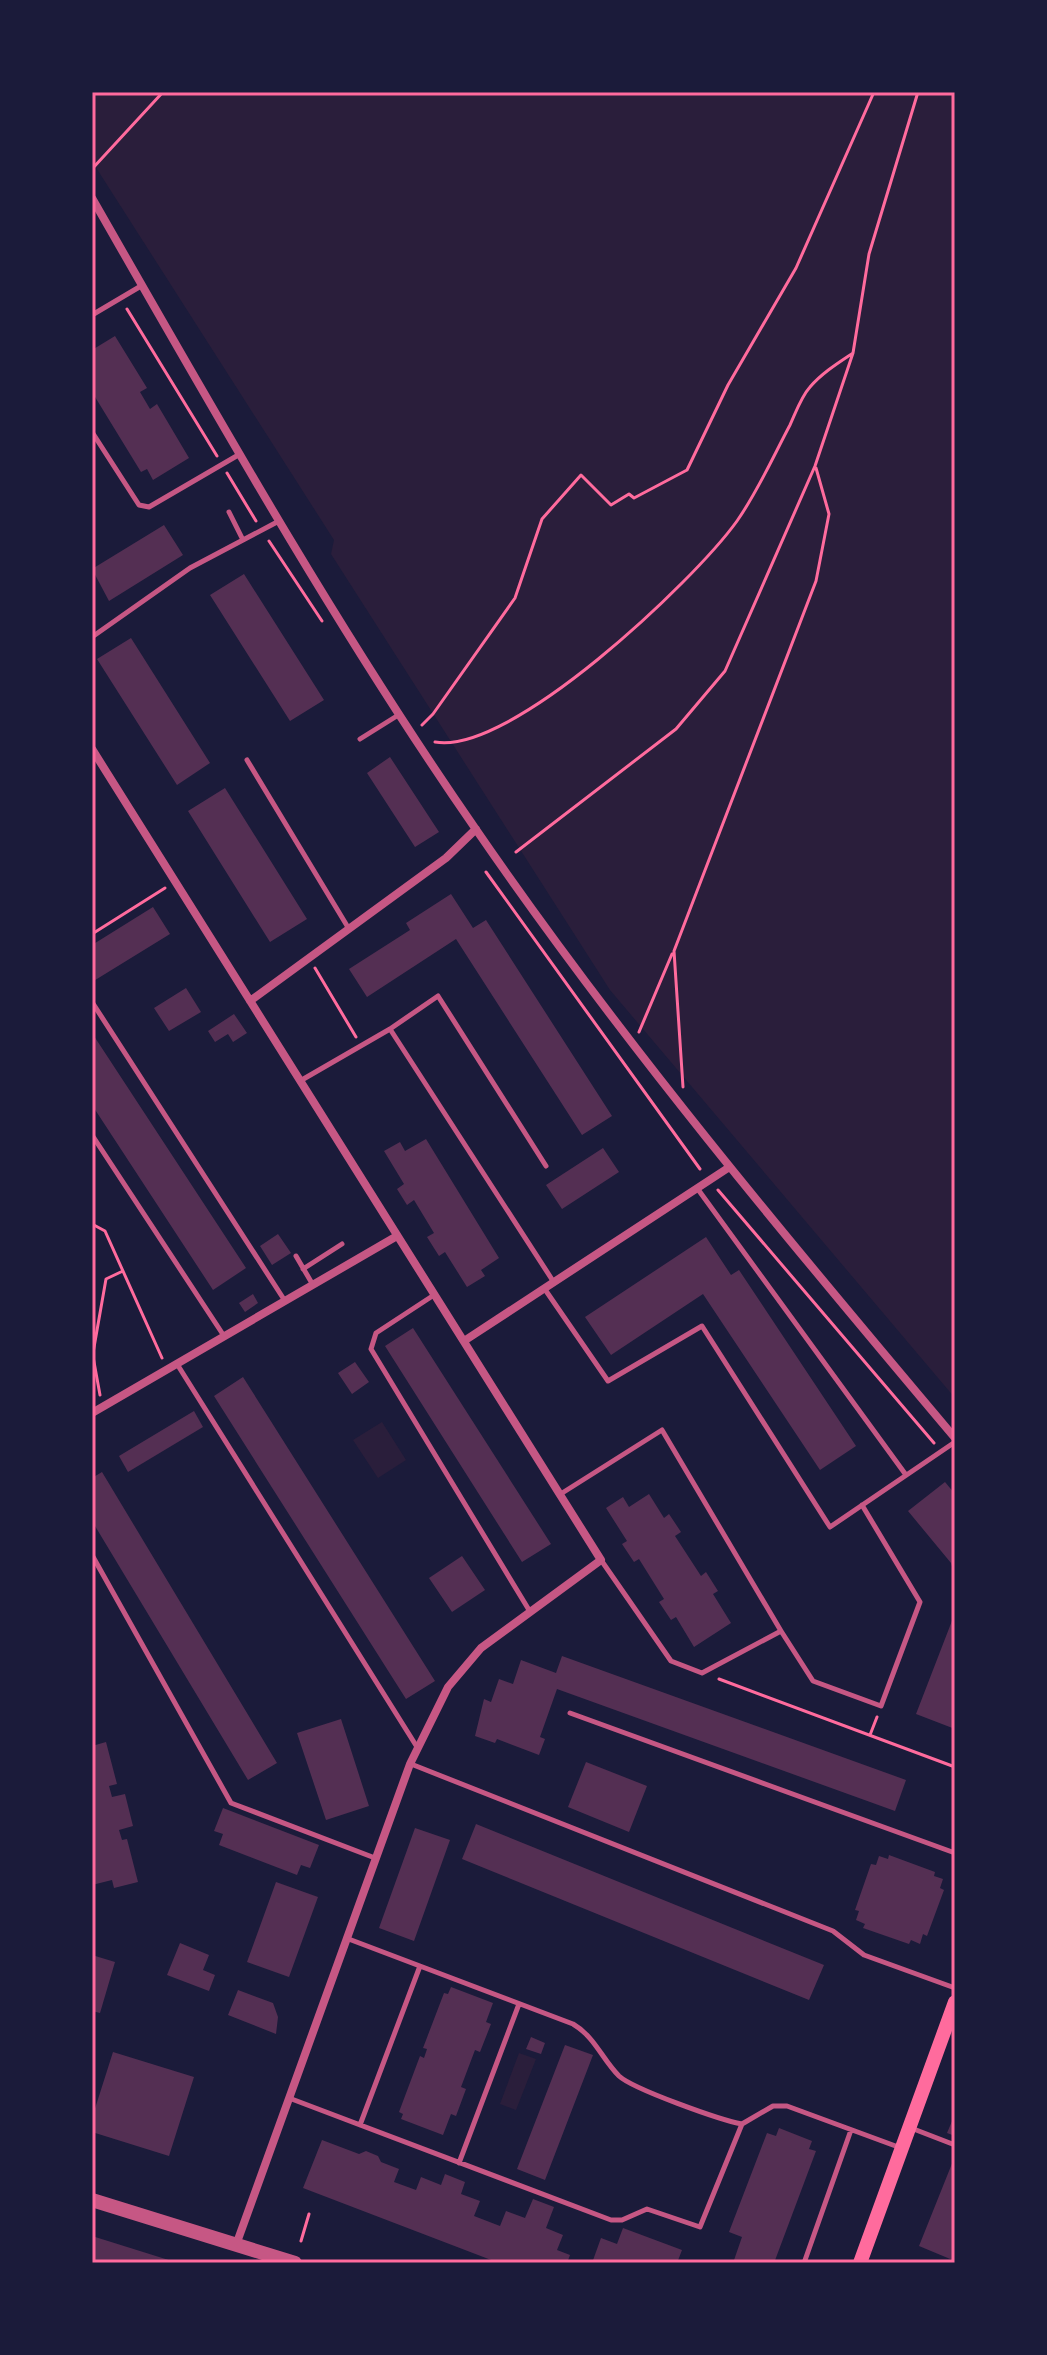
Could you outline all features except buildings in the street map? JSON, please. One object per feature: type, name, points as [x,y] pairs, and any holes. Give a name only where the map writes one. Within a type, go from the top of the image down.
[{"type":"main road","points":[[860,2263],[955,2002]]},
{"type":"street","points":[[92,198],[279,521],[476,829],[632,1045],[728,1168],[955,1440]]},
{"type":"street","points":[[92,749],[601,1560],[481,1648],[448,1687],[410,1764],[236,2245]]},
{"type":"street","points":[[250,1001],[446,858],[476,829]]},
{"type":"street","points":[[464,1341],[728,1168]]},
{"type":"street","points":[[92,1413],[397,1236]]},
{"type":"street","points":[[92,2200],[295,2263]]},
{"type":"lane","points":[[92,315],[142,285]]},
{"type":"lane","points":[[92,432],[139,505],[149,507],[240,454]]},
{"type":"lane","points":[[229,512],[243,540]]},
{"type":"lane","points":[[92,637],[190,568],[279,521]]},
{"type":"lane","points":[[360,739],[401,714]]},
{"type":"lane","points":[[247,760],[349,929]]},
{"type":"lane","points":[[300,1081],[390,1029],[438,996],[546,1166]]},
{"type":"lane","points":[[92,1002],[285,1301]]},
{"type":"lane","points":[[390,1029],[554,1282]]},
{"type":"lane","points":[[92,1135],[224,1336]]},
{"type":"lane","points":[[697,1188],[906,1475]]},
{"type":"lane","points":[[303,1269],[342,1244]]},
{"type":"lane","points":[[296,1256],[313,1285]]},
{"type":"lane","points":[[544,1288],[608,1381],[702,1326],[830,1527],[955,1440]]},
{"type":"lane","points":[[434,1295],[376,1333],[371,1349],[529,1610]]},
{"type":"lane","points":[[176,1363],[417,1747]]},
{"type":"lane","points":[[558,1496],[662,1430],[813,1681],[881,1706],[920,1602],[862,1505]]},
{"type":"lane","points":[[92,1555],[231,1803],[375,1858]]},
{"type":"lane","points":[[601,1560],[671,1661],[702,1673],[781,1631]]},
{"type":"lane","points":[[570,1713],[955,1853]]},
{"type":"lane","points":[[410,1764],[833,1931],[864,1955],[955,1988]]},
{"type":"lane","points":[[346,1938],[583,2030],[621,2078],[742,2124]]},
{"type":"lane","points":[[360,2125],[420,1966]]},
{"type":"lane","points":[[459,2163],[519,2004]]},
{"type":"lane","points":[[289,2098],[611,2220],[622,2220],[647,2209],[700,2227],[742,2124],[780,2104],[902,2148]]},
{"type":"lane","points":[[910,2127],[955,2145]]},
{"type":"lane","points":[[804,2263],[851,2130]]},
{"type":"path","points":[[92,169],[163,92]]},
{"type":"path","points":[[853,353],[823,373],[808,389],[751,497],[707,559],[578,676],[547,700],[472,740],[445,744],[421,739],[413,733],[433,714],[515,598],[542,519],[581,475],[611,505],[629,494],[634,498],[687,470],[728,385],[796,268],[874,92]]},
{"type":"path","points":[[516,852],[676,729],[725,671],[815,466],[853,353],[869,254],[918,92]]},
{"type":"path","points":[[121,298],[262,530],[329,632]]},
{"type":"path","points":[[632,1045],[650,1012],[816,581],[829,514],[815,466]]},
{"type":"path","points":[[92,934],[175,882]]},
{"type":"path","points":[[673,1133],[684,1096],[674,951]]},
{"type":"path","points":[[310,957],[360,1046]]},
{"type":"path","points":[[92,1224],[105,1231],[167,1369]]},
{"type":"path","points":[[102,1406],[92,1351],[106,1279],[123,1271]]},
{"type":"path","points":[[702,1673],[955,1767]]},
{"type":"path","points":[[870,1735],[881,1706]]},
{"type":"path","points":[[301,2241],[309,2214]]},
{"type":"shaded area","points":[[92,92],[955,92],[955,1398],[610,990],[331,554],[334,540],[95,166],[92,155]]},
{"type":"shaded area","points":[[382,1422],[406,1460],[378,1478],[353,1440]]},
{"type":"shaded area","points":[[519,2053],[536,2059],[516,2110],[500,2104]]}]
